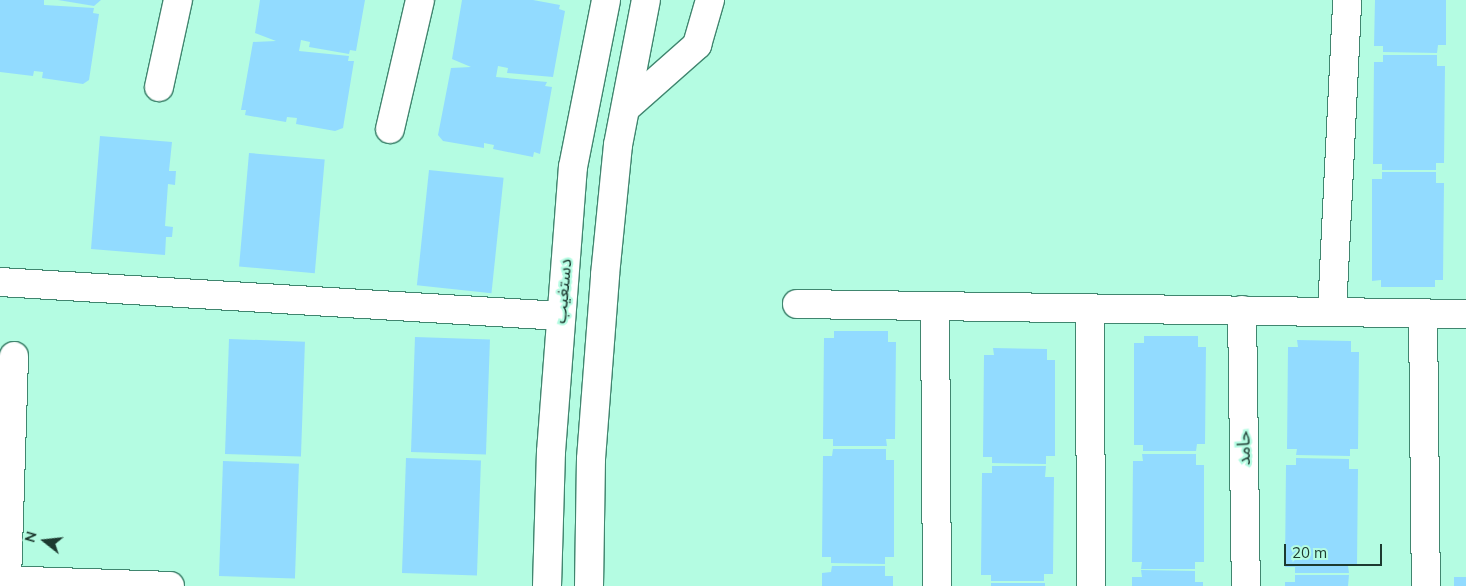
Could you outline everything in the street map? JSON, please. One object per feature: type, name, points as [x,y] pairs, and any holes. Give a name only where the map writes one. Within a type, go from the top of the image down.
[{"type":"street","points":[[159,87],[178,0]]},
{"type":"street","points":[[390,129],[420,0]]},
{"type":"street","name":"دستغیب","points":[[547,586],[561,316],[573,167],[606,0]]},
{"type":"street","points":[[589,586],[591,459],[605,275],[626,107],[646,0]]},
{"type":"street","points":[[626,107],[697,45],[710,0]]},
{"type":"street","points":[[1332,312],[1347,0]]},
{"type":"street","points":[[0,282],[561,316]]},
{"type":"street","points":[[797,304],[1466,314]]},
{"type":"street","points":[[935,306],[937,586]]},
{"type":"street","points":[[1090,308],[1091,586]]},
{"type":"street","name":"حامد","points":[[1242,310],[1246,586]]},
{"type":"street","points":[[1423,313],[1426,586]]},
{"type":"street","points":[[14,356],[3,580],[50,584],[170,586]]},
{"type":"building","points":[[0,0],[44,0],[44,5],[94,8],[93,13],[99,14],[89,80],[83,84],[42,78],[43,72],[34,71],[33,76],[0,72]]},
{"type":"building","points":[[58,0],[101,0],[94,6]]},
{"type":"building","points":[[260,0],[365,0],[356,51],[350,50],[349,54],[309,47],[310,42],[301,40],[299,51],[349,56],[348,61],[354,61],[343,128],[335,131],[296,124],[297,118],[287,117],[286,122],[245,115],[246,110],[241,110],[253,42],[276,41],[255,33]]},
{"type":"building","points":[[462,0],[533,0],[560,5],[559,9],[565,11],[553,77],[507,73],[508,68],[498,66],[496,77],[547,82],[545,86],[552,87],[540,154],[534,152],[533,157],[493,149],[494,145],[484,143],[484,148],[443,141],[438,135],[451,68],[471,67],[452,59]]},
{"type":"building","points":[[1375,0],[1446,0],[1446,45],[1438,45],[1437,53],[1383,52],[1383,46],[1374,46]]},
{"type":"building","points":[[1383,55],[1437,55],[1437,66],[1445,66],[1444,163],[1436,163],[1436,170],[1382,170],[1382,164],[1373,164],[1374,62],[1383,62]]},
{"type":"building","points":[[100,136],[172,142],[169,171],[176,171],[175,185],[168,184],[165,226],[173,227],[172,237],[166,237],[165,255],[91,249]]},
{"type":"building","points":[[249,153],[325,160],[315,273],[239,267]]},
{"type":"building","points":[[429,170],[504,178],[491,293],[417,285]]},
{"type":"building","points":[[1382,172],[1436,172],[1436,183],[1444,183],[1443,280],[1435,280],[1435,287],[1381,287],[1381,280],[1372,281],[1372,179],[1382,179]]},
{"type":"building","points":[[834,331],[888,331],[888,342],[896,342],[895,439],[886,439],[887,446],[833,446],[833,439],[823,439],[824,338],[834,338]]},
{"type":"building","points":[[1144,336],[1198,336],[1198,347],[1206,347],[1205,444],[1197,444],[1196,451],[1143,451],[1143,445],[1134,445],[1134,343],[1144,343]]},
{"type":"building","points":[[415,337],[490,340],[486,455],[411,452]]},
{"type":"building","points":[[229,339],[305,342],[301,457],[225,454]]},
{"type":"building","points":[[1297,340],[1351,341],[1351,352],[1359,352],[1358,449],[1350,449],[1350,456],[1296,455],[1297,449],[1287,449],[1288,347],[1298,347]]},
{"type":"building","points":[[993,348],[1047,349],[1047,360],[1055,360],[1055,456],[1046,456],[1046,464],[992,463],[992,457],[983,457],[984,355],[994,355]]},
{"type":"building","points":[[833,449],[886,449],[886,460],[894,460],[894,557],[885,557],[885,564],[831,563],[831,557],[822,557],[823,456],[832,456]]},
{"type":"building","points":[[1142,454],[1196,454],[1196,465],[1204,465],[1204,562],[1195,562],[1195,569],[1141,569],[1142,562],[1132,562],[1133,461],[1143,461]]},
{"type":"building","points":[[406,458],[481,461],[477,576],[402,573]]},
{"type":"building","points":[[1296,458],[1349,459],[1349,469],[1358,469],[1357,566],[1348,566],[1349,573],[1295,573],[1295,567],[1285,567],[1286,465],[1296,465]]},
{"type":"building","points":[[223,461],[299,464],[295,579],[219,576]]},
{"type":"building","points":[[992,466],[1046,466],[1045,477],[1054,477],[1053,574],[1044,574],[1044,581],[991,581],[991,575],[981,575],[982,473],[992,473]]},
{"type":"building","points":[[832,566],[885,566],[885,576],[893,576],[893,586],[822,586],[822,573],[831,572]]},
{"type":"building","points":[[1141,570],[1195,571],[1195,582],[1203,582],[1203,586],[1132,586],[1132,577],[1142,577]]},
{"type":"building","points":[[1295,575],[1349,575],[1348,586],[1285,586],[1285,582],[1295,582]]},
{"type":"building","points":[[1454,577],[1466,577],[1466,586],[1454,586]]},
{"type":"building","points":[[991,583],[1045,583],[1045,586],[991,586]]}]
